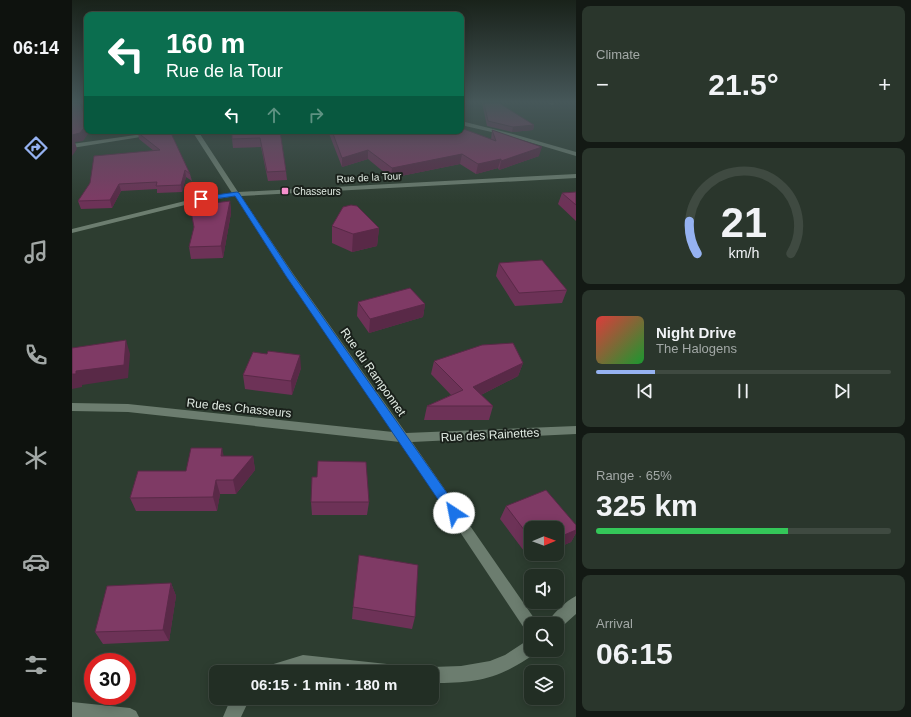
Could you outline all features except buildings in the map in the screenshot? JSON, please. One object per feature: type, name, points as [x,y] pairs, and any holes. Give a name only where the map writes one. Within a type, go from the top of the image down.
[{"type":"street","points":[[72,146],[138,136]]},
{"type":"street","name":"Rue du Ramponnet","points":[[199,136],[290,276],[525,617]]},
{"type":"street","points":[[513,136],[576,154]]},
{"type":"street","name":"Rue de la Tour","points":[[72,231],[189,202],[237,194],[576,176]]},
{"type":"street","name":"Rue des Chasseurs","points":[[72,407],[128,408],[403,438]]},
{"type":"street","name":"Rue des Rainettes","points":[[403,438],[576,430]]},
{"type":"street","points":[[562,617],[576,604]]},
{"type":"street","points":[[439,675],[457,675],[482,672],[508,662],[524,651]]},
{"type":"street","points":[[296,665],[303,663],[322,665]]},
{"type":"street","points":[[232,717],[237,705]]},
{"type":"street","points":[[72,711],[130,717]]},
{"type":"place","name":"Chasseurs","points":[[285,191]]},
{"type":"route","points":[[201,199],[237,194],[290,276],[454,513]]}]
